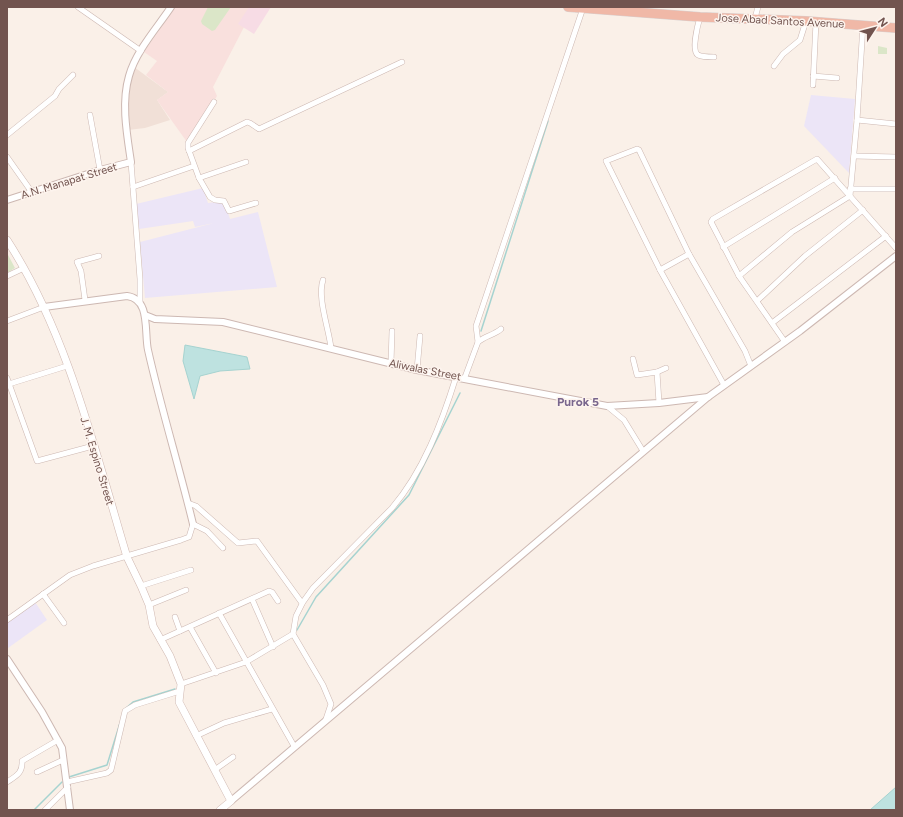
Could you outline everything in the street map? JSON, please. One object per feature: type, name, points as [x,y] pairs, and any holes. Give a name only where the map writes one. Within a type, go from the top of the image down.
[{"type":"highway","name":"Jose Abad Santos Avenue","points":[[568,7],[700,17],[755,18],[896,28]]},
{"type":"main road","name":"J. M. Espino Street","points":[[8,243],[24,268],[44,307],[67,366],[127,557],[142,586],[149,605],[153,626],[170,656],[180,688],[179,702],[196,736],[216,769],[231,801]]},
{"type":"main road","points":[[220,810],[231,801]]},
{"type":"street","points":[[78,7],[142,51]]},
{"type":"street","points":[[7,620],[70,575],[93,566],[181,540],[189,536],[193,524],[166,426],[150,360],[145,328],[146,315],[140,301],[140,279],[126,110],[129,76],[142,51],[171,7]]},
{"type":"street","points":[[755,18],[758,7]]},
{"type":"street","points":[[465,377],[478,342],[476,326],[508,241],[583,8]]},
{"type":"street","points":[[700,17],[694,47],[695,53],[699,56],[714,57]]},
{"type":"street","points":[[774,66],[783,54],[800,40],[806,21]]},
{"type":"street","points":[[813,85],[816,22]]},
{"type":"street","points":[[850,196],[857,120],[863,25]]},
{"type":"street","points":[[189,151],[247,122],[258,129],[402,62]]},
{"type":"street","points":[[7,135],[55,96],[59,89],[73,75]]},
{"type":"street","points":[[813,76],[837,78]]},
{"type":"street","points":[[214,102],[188,143],[194,166],[210,197],[215,200],[223,200],[228,210],[256,203]]},
{"type":"street","points":[[90,115],[100,170]]},
{"type":"street","points":[[857,120],[896,124]]},
{"type":"street","points":[[724,385],[660,270],[606,161],[637,149],[639,150],[689,254],[745,351],[751,366]]},
{"type":"street","points":[[854,156],[896,158]]},
{"type":"street","points":[[7,157],[31,192]]},
{"type":"street","points":[[785,342],[740,276],[711,222],[713,219],[817,159],[896,248]]},
{"type":"street","name":"A.N. Manapat Street","points":[[7,200],[100,170],[131,162]]},
{"type":"street","points":[[200,178],[246,162]]},
{"type":"street","points":[[133,187],[194,166]]},
{"type":"street","points":[[724,247],[835,178]]},
{"type":"street","points":[[850,189],[896,189]]},
{"type":"street","points":[[740,276],[792,232],[850,196]]},
{"type":"street","points":[[757,301],[805,256],[863,210]]},
{"type":"street","points":[[772,323],[886,236]]},
{"type":"street","points":[[660,270],[689,254]]},
{"type":"street","points":[[85,300],[81,271],[77,262],[99,256]]},
{"type":"street","points":[[231,801],[294,746],[708,397],[785,342],[896,256]]},
{"type":"street","points":[[7,276],[24,268]]},
{"type":"street","points":[[323,280],[322,287],[324,311],[331,348]]},
{"type":"street","points":[[7,321],[44,307],[85,300],[127,296],[134,297],[140,301]]},
{"type":"street","name":"Aliwalas Street","points":[[146,315],[155,319],[223,322],[417,370],[456,377],[465,377],[476,381],[607,406],[659,403],[708,397]]},
{"type":"street","points":[[478,342],[486,336],[496,333],[501,329]]},
{"type":"street","points":[[391,363],[392,331]]},
{"type":"street","points":[[417,370],[420,336]]},
{"type":"street","points":[[633,359],[637,375],[657,372],[666,368]]},
{"type":"street","points":[[67,366],[8,381],[37,461],[93,446]]},
{"type":"street","points":[[657,372],[659,403]]},
{"type":"street","points":[[326,719],[331,704],[293,634],[296,616],[302,603],[313,588],[392,508],[402,495],[430,444],[450,397],[456,377]]},
{"type":"street","points":[[607,406],[624,420],[643,451]]},
{"type":"street","points":[[188,502],[196,506],[238,543],[257,541],[302,603]]},
{"type":"street","points":[[193,524],[207,531],[223,548]]},
{"type":"street","points":[[142,586],[190,570]]},
{"type":"street","points":[[149,605],[186,590]]},
{"type":"street","points":[[160,640],[271,591],[278,601]]},
{"type":"street","points":[[44,594],[64,623]]},
{"type":"street","points":[[252,599],[273,647]]},
{"type":"street","points":[[219,613],[294,746]]},
{"type":"street","points":[[175,617],[180,631]]},
{"type":"street","points":[[190,627],[216,673]]},
{"type":"street","points":[[45,810],[67,784],[107,773],[111,770],[125,711],[135,705],[246,662],[293,634]]},
{"type":"street","points":[[7,659],[42,712],[62,748],[70,810]]},
{"type":"street","points":[[196,736],[224,723],[272,709]]},
{"type":"street","points":[[7,782],[19,774],[23,768],[22,761],[58,740]]},
{"type":"street","points":[[216,769],[234,757]]},
{"type":"street","points":[[37,772],[63,760]]},
{"type":"shaded area","points":[[175,7],[250,7],[239,24],[244,27],[213,87],[217,96],[187,142],[157,100],[168,92],[146,75],[157,61],[144,52]]},
{"type":"shaded area","points":[[249,7],[271,7],[254,34],[238,24]]},
{"type":"shaded area","points":[[134,67],[168,92],[157,100],[170,120],[145,128],[128,130],[126,110],[129,77]]},
{"type":"shaded area","points":[[811,95],[855,99],[849,173],[804,126]]},
{"type":"shaded area","points":[[203,188],[208,203],[224,201],[230,219],[258,212],[277,287],[145,298],[140,242],[214,223],[195,227],[193,221],[139,229],[136,204]]},
{"type":"shaded area","points":[[35,602],[47,620],[8,648],[7,622]]},
{"type":"green space","points":[[208,7],[231,7],[215,30],[212,31],[202,24],[201,21]]},
{"type":"green space","points":[[878,46],[887,48],[887,54],[878,54]]},
{"type":"green space","points":[[7,253],[15,268],[7,273]]},
{"type":"water","points":[[185,345],[247,357],[250,369],[220,371],[200,376],[194,399],[183,361]]},
{"type":"water","points":[[896,787],[896,810],[870,810]]},
{"type":"waterway","points":[[481,331],[548,121]]},
{"type":"waterway","points":[[297,630],[316,597],[409,495],[460,393]]},
{"type":"waterway","points":[[125,709],[133,702],[175,689]]},
{"type":"waterway","points":[[69,777],[107,765],[120,723]]},
{"type":"waterway","points":[[34,810],[62,782]]},
{"type":"district","name":"Purok 5","points":[[578,402]]}]
